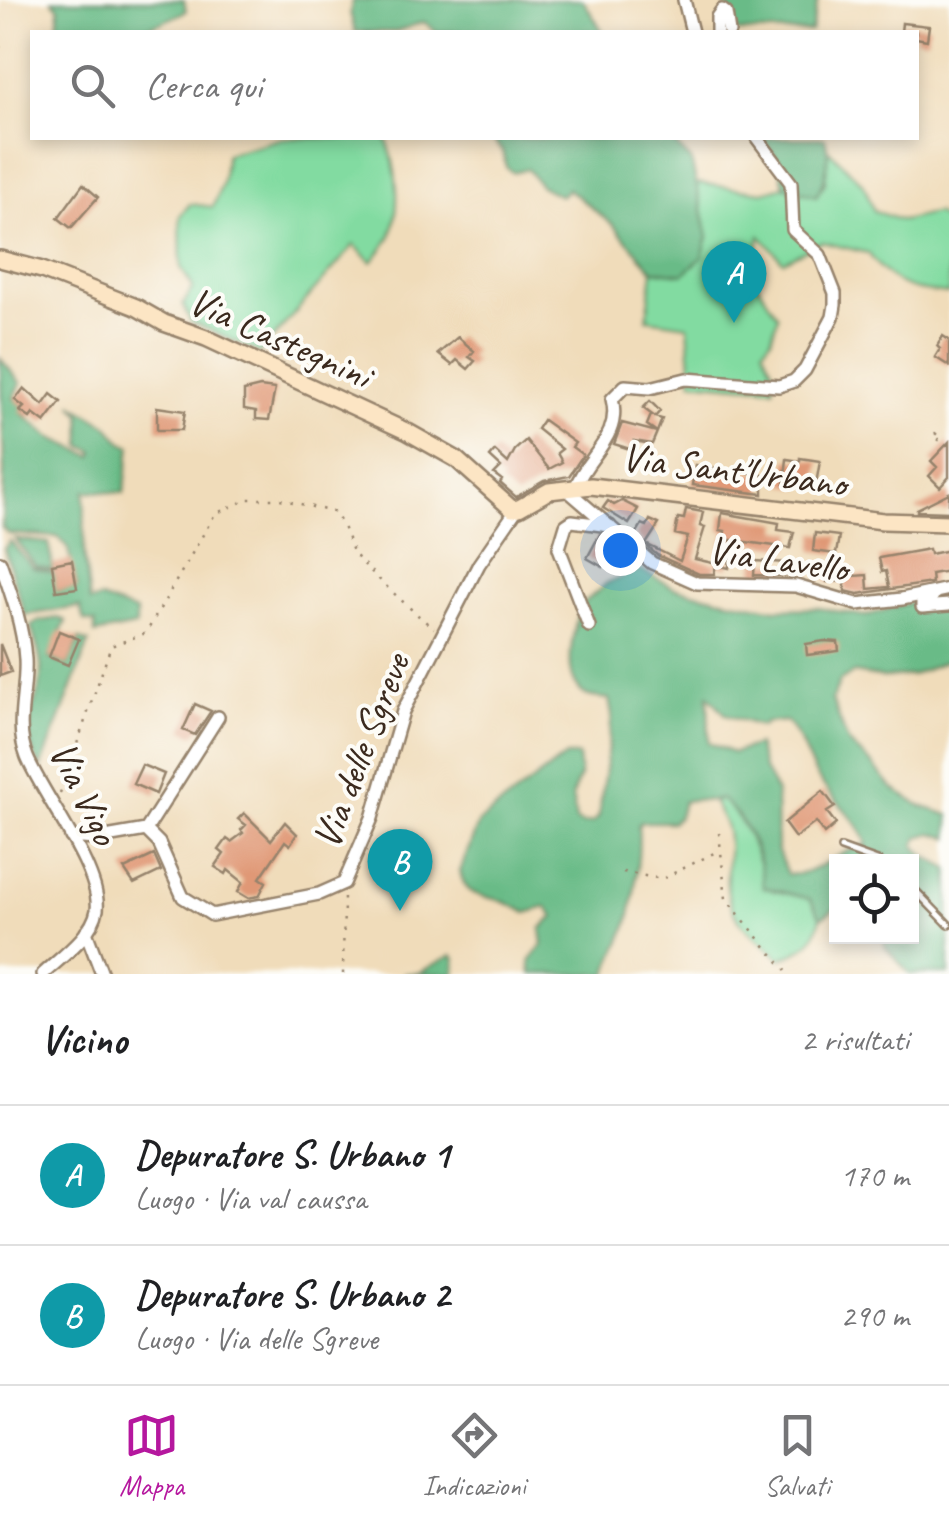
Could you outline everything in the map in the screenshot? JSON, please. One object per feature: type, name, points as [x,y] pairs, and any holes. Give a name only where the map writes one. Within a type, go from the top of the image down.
[{"type":"street","points":[[684,0],[692,30]]},
{"type":"street","points":[[717,30],[716,17],[722,10],[728,30]]},
{"type":"street","points":[[570,487],[606,439],[615,412],[612,399],[625,386],[650,388],[686,379],[786,385],[805,370],[832,317],[835,293],[820,255],[792,228],[791,183],[759,140]]},
{"type":"street","name":"Via Castegnini","points":[[0,259],[42,270],[136,307],[408,432],[456,460],[508,506],[517,509]]},
{"type":"street","name":"Via Sant'Urbano","points":[[517,509],[536,496],[570,487],[883,521],[949,524]]},
{"type":"street","name":"Via Lavello","points":[[570,487],[652,563],[697,583],[796,586],[857,604],[949,590]]},
{"type":"street","name":"Via delle Sgreve","points":[[146,830],[159,843],[183,897],[212,915],[319,894],[344,883],[372,818],[403,711],[479,564],[517,509]]},
{"type":"street","points":[[589,626],[560,541],[566,525],[572,521],[614,527]]},
{"type":"street","name":"Via Vigo","points":[[0,562],[24,644],[21,735],[29,762],[71,837],[96,899],[97,911],[86,932]]},
{"type":"street","points":[[949,590],[921,605],[949,605]]},
{"type":"street","points":[[71,837],[94,840],[146,830],[218,716]]},
{"type":"street","points":[[43,974],[86,932],[102,974]]},
{"type":"lane","points":[[841,848],[858,854]]},
{"type":"lane","points":[[919,895],[949,925]]},
{"type":"path","points":[[0,25],[0,48]]},
{"type":"path","points":[[50,798],[62,791],[111,646],[146,633],[210,520],[234,504],[248,499],[280,498],[333,512],[356,557],[428,626],[434,628],[452,620]]},
{"type":"path","points":[[719,833],[726,899],[789,974]]},
{"type":"path","points":[[623,872],[662,879],[720,850]]},
{"type":"path","points":[[343,974],[344,883]]},
{"type":"green space","points":[[52,0],[184,0],[186,11],[137,30],[57,30],[59,8]]},
{"type":"green space","points":[[353,0],[583,0],[602,30],[434,30],[424,22],[400,30],[354,30],[350,12]]},
{"type":"green space","points":[[715,0],[818,0],[811,30],[734,30],[728,8]]},
{"type":"green space","points":[[276,140],[387,140],[393,161],[397,198],[390,238],[372,262],[354,245],[260,353],[191,322],[183,305],[193,287],[181,268],[180,216],[190,204],[213,207],[222,184],[226,154]]},
{"type":"green space","points":[[494,140],[671,140],[691,160],[708,237],[702,258],[683,274],[653,270],[612,224],[568,189],[560,196],[541,186],[527,169],[512,172],[506,167],[503,152]]},
{"type":"green space","points":[[764,140],[825,140],[827,168],[816,196],[784,186],[779,162]]},
{"type":"green space","points":[[828,149],[864,185],[874,211],[902,221],[936,213],[949,225],[949,294],[902,285],[868,253],[822,242],[783,261],[760,236],[752,276],[778,316],[771,339],[763,349],[775,373],[773,388],[692,381],[688,325],[647,319],[653,270],[683,274],[708,237],[696,183],[763,192],[784,186],[816,196],[825,183]]},
{"type":"green space","points":[[0,358],[21,383],[14,398],[24,407],[21,412],[50,437],[92,456],[94,451],[82,446],[81,414],[72,404],[107,425],[123,443],[131,446],[124,493],[85,491],[84,552],[90,602],[101,599],[136,612],[136,626],[95,634],[95,623],[84,621],[80,607],[25,615],[4,549],[10,541],[33,568],[54,573],[57,591],[77,587],[68,548],[58,537],[9,534],[2,528]]},
{"type":"green space","points":[[15,539],[49,543],[53,570],[35,566]]},
{"type":"green space","points":[[641,570],[675,588],[718,598],[776,609],[819,608],[865,616],[949,591],[949,660],[913,675],[885,678],[854,673],[840,681],[832,700],[848,742],[892,788],[921,806],[949,815],[949,838],[932,833],[919,837],[915,845],[925,856],[949,869],[949,974],[910,974],[885,947],[885,944],[919,944],[919,854],[842,854],[867,845],[863,835],[822,784],[786,721],[764,723],[762,727],[726,715],[708,695],[709,743],[733,753],[757,745],[763,768],[776,791],[777,849],[787,874],[808,872],[829,861],[829,913],[821,918],[810,899],[763,887],[751,839],[739,817],[721,799],[688,800],[672,822],[641,822],[638,826],[632,907],[608,974],[532,974],[530,961],[543,945],[541,929],[554,917],[547,907],[527,913],[471,892],[460,871],[479,822],[566,756],[578,756],[580,776],[572,795],[576,821],[594,822],[599,816],[612,716],[609,699],[585,694],[574,681],[570,660],[579,607],[607,583]]},
{"type":"green space","points":[[58,618],[66,621],[49,658],[68,665],[79,639],[89,643],[41,768],[32,751],[28,725],[41,666],[31,626]]},
{"type":"green space","points":[[721,799],[746,831],[771,890],[811,899],[821,918],[812,940],[788,956],[780,959],[747,930],[732,908],[727,882],[727,833],[713,802]]},
{"type":"green space","points":[[452,955],[455,974],[402,974],[418,973]]},
{"type":"building","points":[[902,23],[929,26],[927,40],[919,39],[919,30],[901,30]]},
{"type":"building","points":[[83,184],[98,197],[71,228],[58,218]]},
{"type":"building","points":[[943,336],[949,340],[949,366],[935,357]]},
{"type":"building","points":[[458,337],[474,351],[469,357],[475,361],[468,369],[457,360],[452,365],[438,354]]},
{"type":"building","points":[[24,388],[43,405],[51,394],[61,402],[45,423],[20,411],[24,407],[15,400]]},
{"type":"building","points":[[275,389],[269,420],[256,419],[256,411],[244,409],[244,391]]},
{"type":"building","points":[[650,401],[660,411],[655,417],[643,408]]},
{"type":"building","points":[[157,407],[185,411],[182,430],[157,430]]},
{"type":"building","points":[[651,415],[662,419],[657,432],[647,425]]},
{"type":"building","points":[[543,420],[575,443],[572,447],[583,455],[569,476],[544,481],[516,497],[494,474],[501,467],[490,457],[495,451],[508,463],[526,440],[549,469],[562,462],[557,453],[562,449],[537,429]]},
{"type":"building","points":[[622,423],[657,432],[652,444],[634,441],[633,450],[614,444]]},
{"type":"building","points":[[949,442],[949,477],[940,487],[929,476],[937,467],[931,461]]},
{"type":"building","points":[[787,459],[820,461],[816,484],[802,481],[801,488],[784,485]]},
{"type":"building","points":[[695,465],[763,475],[763,494],[692,485]]},
{"type":"building","points":[[949,493],[949,512],[917,511],[917,509]]},
{"type":"building","points":[[608,501],[614,505],[622,501],[638,509],[629,524],[603,508]]},
{"type":"building","points":[[686,509],[703,512],[700,526],[705,527],[695,559],[717,564],[725,531],[720,530],[722,513],[779,523],[778,530],[794,532],[790,548],[731,540],[729,568],[716,565],[714,574],[699,574],[657,555],[635,536],[642,524],[647,526],[650,520],[659,524],[646,544],[680,561],[688,537],[675,534],[678,518],[684,519]]},
{"type":"building","points":[[815,533],[839,536],[836,554],[813,551]]},
{"type":"building","points":[[600,534],[615,544],[603,567],[587,558]]},
{"type":"building","points":[[929,549],[930,554],[949,550],[949,571],[931,574],[932,583],[858,594],[845,591],[845,581],[827,582],[827,574],[854,573],[867,575],[868,589],[889,587],[879,558]]},
{"type":"building","points":[[72,560],[77,588],[56,591],[52,564]]},
{"type":"building","points":[[755,561],[787,563],[786,576],[754,575]]},
{"type":"building","points":[[59,631],[79,639],[68,665],[49,657]]},
{"type":"building","points":[[838,642],[839,651],[807,655],[806,644]]},
{"type":"building","points":[[0,644],[11,672],[0,676]]},
{"type":"building","points":[[195,704],[211,711],[195,735],[183,730]]},
{"type":"building","points":[[142,765],[164,774],[156,794],[133,784]]},
{"type":"building","points":[[823,791],[835,807],[827,812],[836,824],[824,834],[816,822],[795,838],[784,823]]},
{"type":"building","points":[[244,813],[271,840],[285,822],[297,834],[290,845],[285,841],[260,878],[266,882],[259,896],[248,898],[238,892],[243,882],[228,870],[226,874],[215,867],[224,854],[219,850],[227,839],[231,842],[243,833],[246,825],[238,819]]},
{"type":"building","points":[[154,855],[161,871],[134,884],[124,869]]},
{"type":"place","name":"Depuratore S. Urbano 1","points":[[734,323]]},
{"type":"place","name":"Depuratore S. Urbano 2","points":[[400,911]]}]
